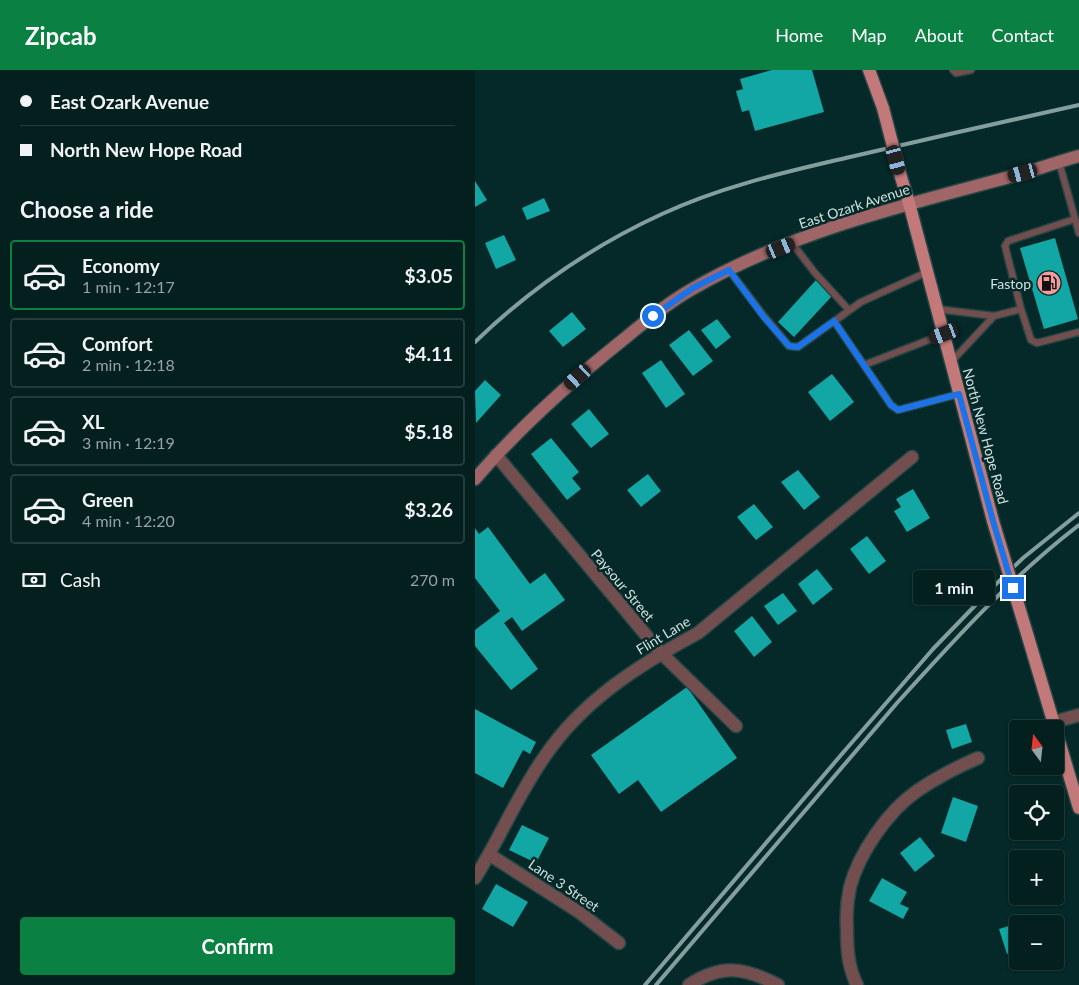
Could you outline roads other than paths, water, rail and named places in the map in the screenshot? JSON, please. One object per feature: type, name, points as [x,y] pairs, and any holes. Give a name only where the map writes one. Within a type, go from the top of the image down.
[{"type":"main road","name":"North New Hope Road","points":[[869,70],[883,108],[993,521],[1053,720]]},
{"type":"main road","name":"East Ozark Avenue","points":[[475,479],[495,455],[538,412],[571,383],[645,323],[693,288],[791,243],[883,210],[1023,173],[1079,156]]},
{"type":"main road","name":"North New Hope Road","points":[[1064,756],[1079,808]]},
{"type":"street","name":"Paysour Street","points":[[495,455],[661,653],[736,726]]},
{"type":"street","name":"Flint Lane","points":[[475,878],[490,855],[545,756],[569,723],[619,680],[661,653],[698,633],[912,457]]},
{"type":"street","points":[[1061,720],[1079,715]]},
{"type":"street","points":[[854,984],[848,954],[846,914],[852,880],[866,850],[897,808],[916,792],[978,758]]},
{"type":"street","name":"Lane 3 Street","points":[[490,855],[579,912],[619,943]]},
{"type":"street","points":[[689,985],[704,975],[720,970],[743,972],[766,978],[778,985]]},
{"type":"lane","points":[[953,70],[956,73],[971,70]]},
{"type":"lane","points":[[1059,162],[1079,233]]},
{"type":"lane","points":[[1075,219],[1008,241],[1005,246],[1031,340],[1037,343],[1079,332]]},
{"type":"lane","points":[[791,243],[815,274],[849,310]]},
{"type":"lane","points":[[729,270],[763,316],[789,346],[798,347],[861,302],[927,272]]},
{"type":"lane","points":[[937,309],[994,316],[1021,309]]},
{"type":"lane","points":[[951,362],[994,316]]},
{"type":"lane","points":[[834,321],[891,405],[898,410],[959,394]]},
{"type":"lane","points":[[863,365],[944,334]]},
{"type":"railway","points":[[475,342],[518,304],[563,270],[611,240],[685,204],[708,195],[778,174],[1079,105]]},
{"type":"railway","points":[[645,985],[933,649],[1023,558],[1079,513]]},
{"type":"railway","points":[[656,985],[897,703],[940,656],[1030,566],[1079,525]]},
{"type":"place","name":"Fastop","points":[[1049,283]]}]
